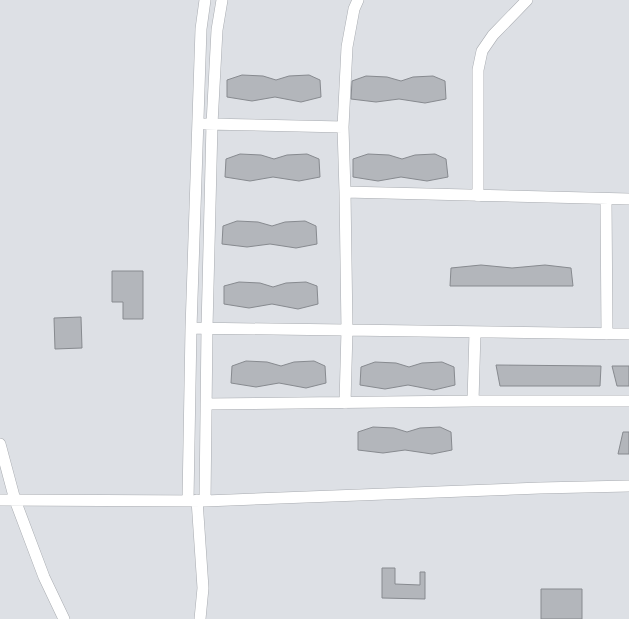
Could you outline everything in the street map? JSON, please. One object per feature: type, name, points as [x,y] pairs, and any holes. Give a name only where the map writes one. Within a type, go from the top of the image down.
[{"type":"street","points":[[200,619],[203,588],[196,500],[191,328],[201,29],[205,0]]},
{"type":"street","points":[[196,500],[206,404],[212,124],[217,30],[222,0]]},
{"type":"street","points":[[345,403],[347,330],[343,126],[348,47],[354,9],[358,0]]},
{"type":"street","points":[[478,196],[478,70],[482,51],[493,35],[527,0]]},
{"type":"street","points":[[198,124],[343,126]]},
{"type":"street","points":[[345,192],[606,200],[629,199]]},
{"type":"street","points":[[606,200],[607,334]]},
{"type":"street","points":[[191,328],[629,334]]},
{"type":"street","points":[[473,401],[475,332]]},
{"type":"street","points":[[206,404],[629,401]]},
{"type":"street","points":[[0,444],[15,500],[44,577],[64,619]]},
{"type":"street","points":[[0,500],[196,500],[629,486]]},
{"type":"building","points":[[242,75],[263,76],[276,80],[289,76],[309,75],[320,80],[321,97],[301,102],[275,97],[252,101],[227,97],[227,80]]},
{"type":"building","points":[[366,76],[387,77],[401,81],[413,77],[433,76],[445,81],[446,99],[425,103],[399,99],[376,102],[351,99],[352,81]]},
{"type":"building","points":[[240,154],[261,155],[274,159],[287,155],[307,154],[319,159],[320,177],[299,181],[273,177],[250,181],[225,177],[226,159]]},
{"type":"building","points":[[368,154],[389,155],[402,159],[415,155],[435,154],[446,159],[448,177],[427,181],[401,177],[378,181],[353,177],[353,159]]},
{"type":"building","points":[[237,221],[258,222],[272,226],[285,222],[305,221],[316,226],[317,244],[296,248],[270,244],[247,247],[222,244],[223,226]]},
{"type":"building","points":[[481,265],[512,268],[545,265],[571,268],[573,286],[450,286],[451,268]]},
{"type":"building","points":[[112,271],[143,271],[143,319],[123,319],[123,302],[112,302]]},
{"type":"building","points":[[239,282],[260,283],[273,287],[286,283],[306,282],[317,286],[318,304],[298,309],[272,304],[249,308],[224,304],[224,286]]},
{"type":"building","points":[[81,317],[82,348],[55,349],[54,318]]},
{"type":"building","points":[[246,361],[267,362],[281,366],[294,362],[314,361],[325,366],[326,383],[306,388],[279,383],[256,387],[231,383],[232,366]]},
{"type":"building","points":[[375,362],[396,363],[409,367],[422,363],[442,362],[454,367],[455,385],[434,390],[408,385],[385,389],[360,385],[361,367]]},
{"type":"building","points":[[496,365],[601,366],[600,386],[500,386]]},
{"type":"building","points":[[612,366],[629,366],[629,386],[617,386]]},
{"type":"building","points":[[373,427],[394,428],[407,432],[420,428],[440,427],[451,432],[452,450],[432,454],[405,450],[383,453],[358,450],[358,432]]},
{"type":"building","points":[[623,432],[629,432],[629,454],[618,454]]},
{"type":"building","points":[[382,568],[395,568],[395,584],[420,585],[420,572],[425,572],[425,599],[382,598]]},
{"type":"building","points":[[541,589],[582,589],[582,619],[541,619]]}]
